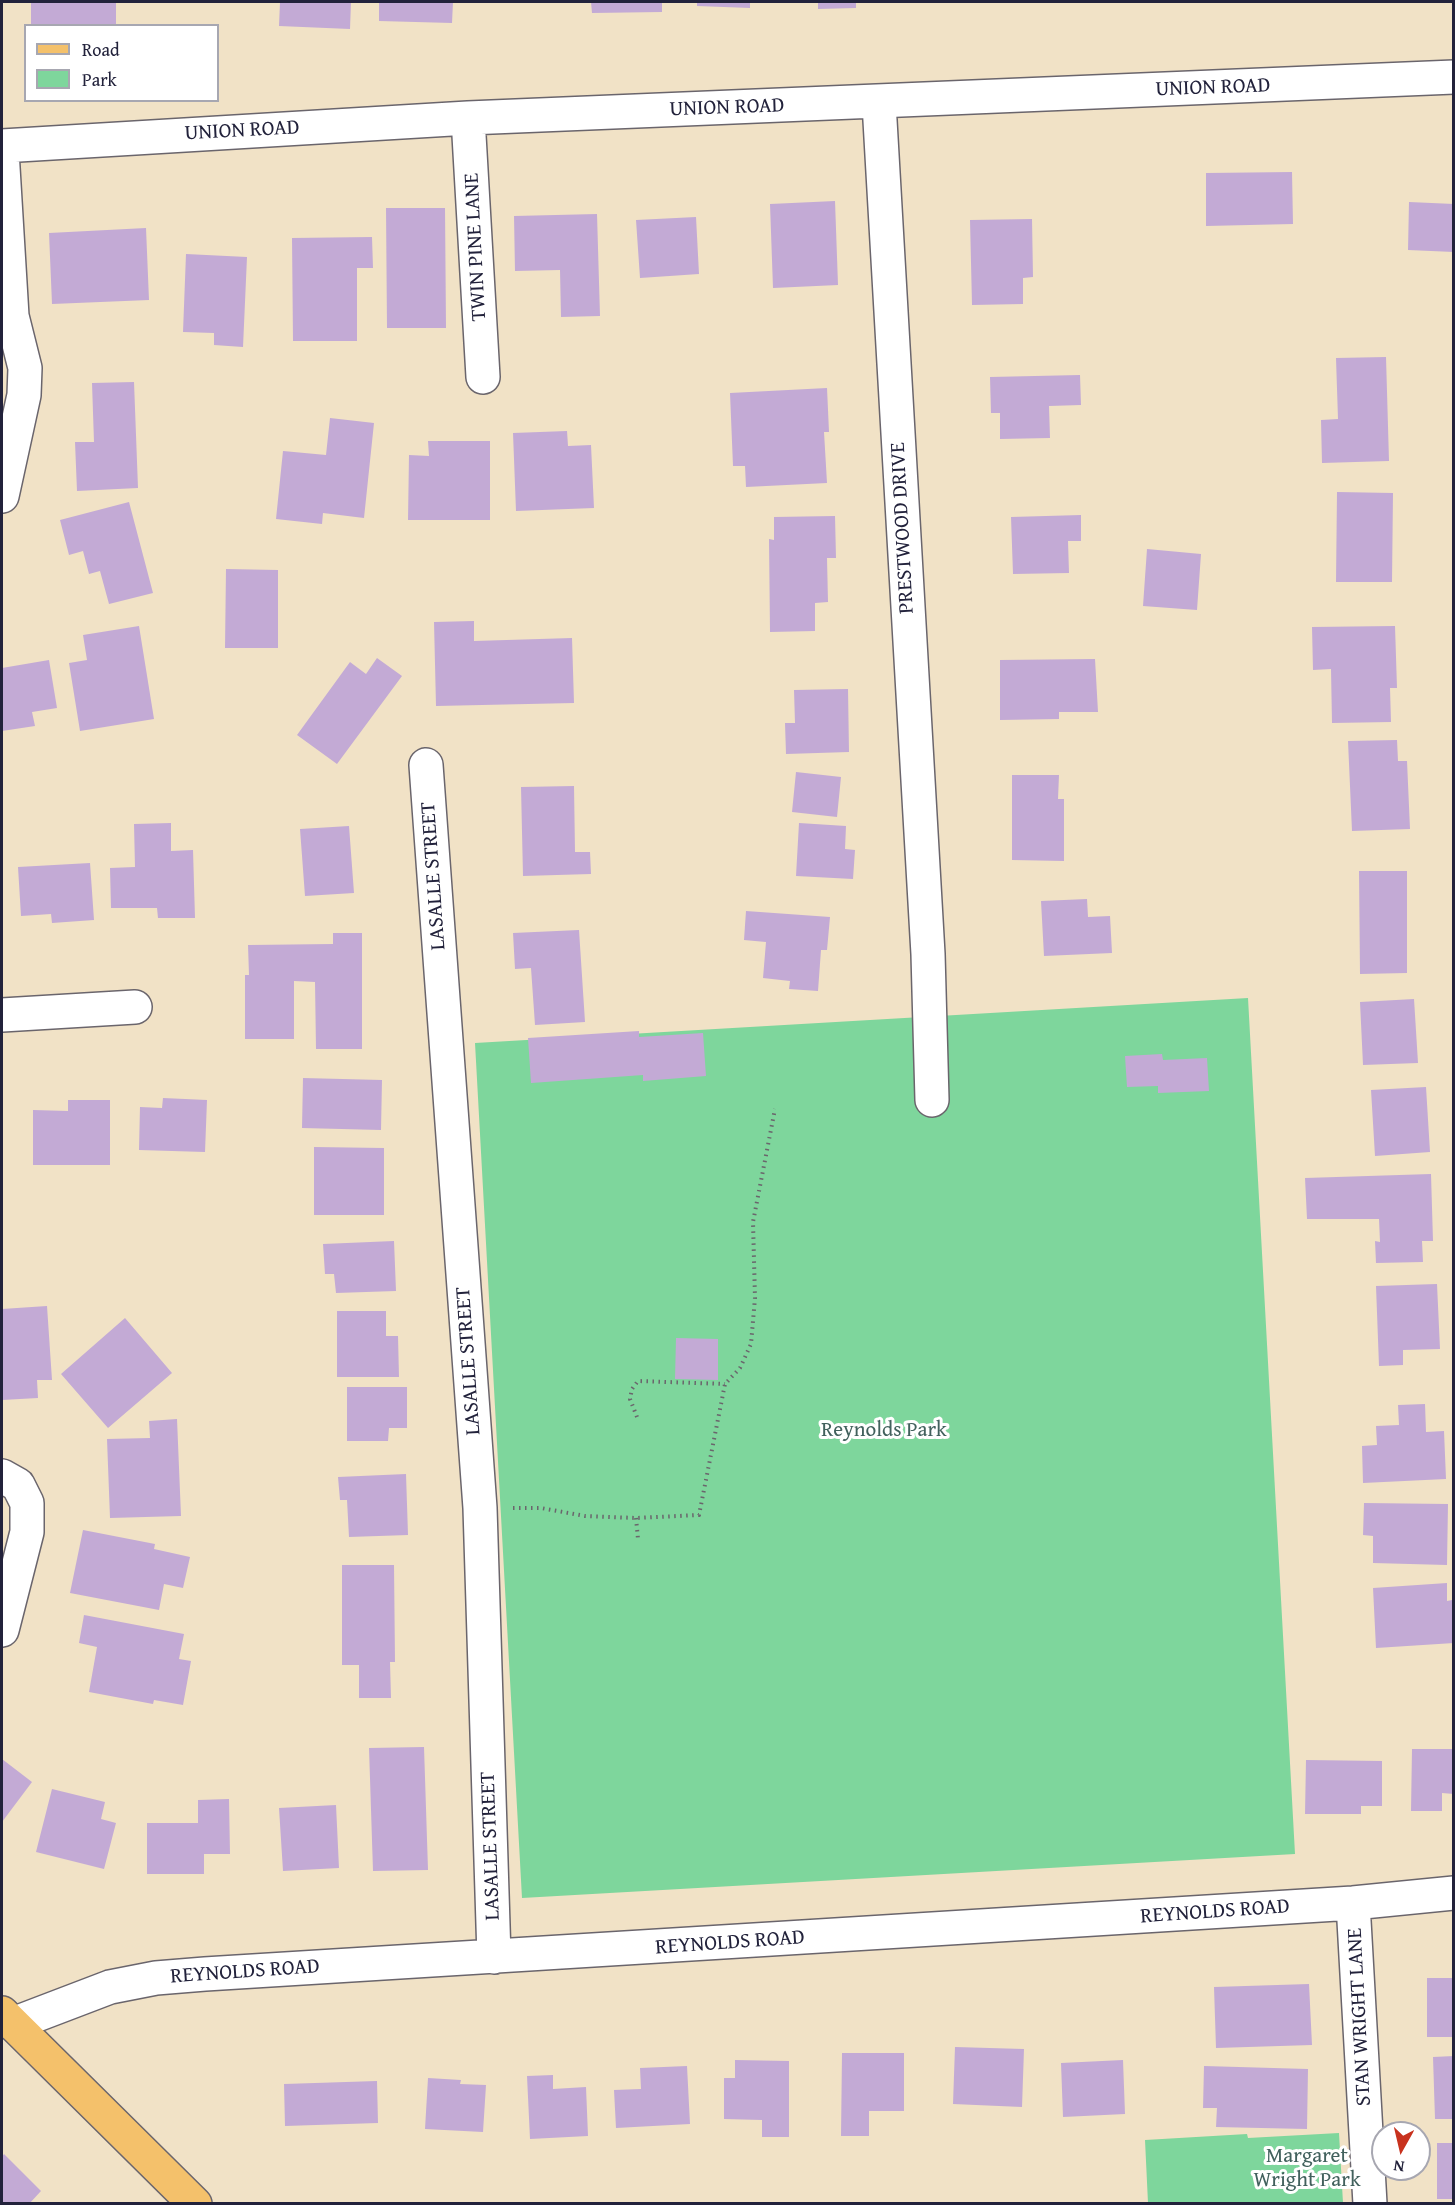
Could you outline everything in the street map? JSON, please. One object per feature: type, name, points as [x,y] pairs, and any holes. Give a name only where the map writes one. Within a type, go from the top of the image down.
[{"type":"main road","points":[[7,2018],[195,2204]]},
{"type":"street","name":"UNION ROAD","points":[[2,146],[468,118],[879,103],[1454,77]]},
{"type":"street","name":"PRESTWOOD DRIVE","points":[[879,103],[928,954],[932,1100]]},
{"type":"street","name":"TWIN PINE LANE","points":[[468,118],[483,377]]},
{"type":"street","points":[[2,151],[12,316],[25,368],[24,395],[2,496]]},
{"type":"street","name":"LASALLE STREET","points":[[426,765],[480,1508],[494,1958]]},
{"type":"street","points":[[2,1015],[135,1007]]},
{"type":"street","points":[[2,1476],[18,1485],[27,1503],[27,1532],[5,1590],[2,1630]]},
{"type":"street","name":"REYNOLDS ROAD","points":[[7,2018],[110,1987],[156,1978],[1353,1903],[1454,1893]]},
{"type":"street","name":"STAN WRIGHT LANE","points":[[1353,1903],[1370,2204]]},
{"type":"path","points":[[480,1508],[541,1508],[585,1516],[636,1518],[699,1515],[725,1384],[740,1368],[751,1344],[755,1298],[753,1222],[775,1109]]},
{"type":"path","points":[[637,1417],[630,1399],[632,1389],[638,1381],[725,1384]]},
{"type":"path","points":[[636,1518],[638,1539]]},
{"type":"green space","name":"Reynolds Park","points":[[1248,998],[1295,1854],[522,1898],[475,1043]]},
{"type":"green space","name":"Margaret Wright Park","points":[[1339,2133],[1343,2203],[1148,2203],[1145,2140],[1247,2134],[1248,2138]]},
{"type":"building","points":[[31,2],[116,2],[116,24],[31,24]]},
{"type":"building","points":[[280,2],[351,2],[350,29],[279,26]]},
{"type":"building","points":[[379,2],[453,2],[452,23],[379,21]]},
{"type":"building","points":[[591,2],[662,2],[662,12],[592,13]]},
{"type":"building","points":[[697,2],[750,2],[750,8],[697,6]]},
{"type":"building","points":[[818,2],[856,2],[856,8],[818,9]]},
{"type":"building","points":[[1292,172],[1293,224],[1206,226],[1206,173]]},
{"type":"building","points":[[835,201],[838,285],[773,288],[770,204]]},
{"type":"building","points":[[1409,202],[1454,204],[1454,252],[1408,250]]},
{"type":"building","points":[[386,208],[445,208],[446,328],[387,328]]},
{"type":"building","points":[[597,214],[600,316],[561,317],[560,270],[515,271],[514,216]]},
{"type":"building","points":[[696,217],[699,274],[640,278],[636,220]]},
{"type":"building","points":[[1032,219],[1033,277],[1023,278],[1023,304],[972,305],[970,220]]},
{"type":"building","points":[[146,228],[149,300],[52,304],[49,233]]},
{"type":"building","points":[[372,237],[373,268],[357,268],[357,341],[293,341],[292,238]]},
{"type":"building","points":[[186,254],[247,257],[243,347],[214,345],[214,333],[183,332]]},
{"type":"building","points":[[1386,357],[1389,461],[1322,463],[1321,420],[1338,419],[1336,358]]},
{"type":"building","points":[[1080,375],[1081,405],[1049,406],[1050,438],[1000,439],[1000,413],[991,413],[990,377]]},
{"type":"building","points":[[134,382],[138,488],[77,491],[75,442],[94,442],[92,383]]},
{"type":"building","points":[[827,388],[829,432],[824,432],[827,483],[746,487],[745,466],[733,466],[730,393]]},
{"type":"building","points":[[330,418],[374,423],[364,518],[323,513],[322,524],[276,519],[283,451],[326,455]]},
{"type":"building","points":[[567,431],[568,446],[591,445],[594,508],[516,511],[513,433]]},
{"type":"building","points":[[428,441],[490,441],[490,520],[408,520],[409,455],[429,456]]},
{"type":"building","points":[[1337,492],[1393,493],[1392,582],[1336,582]]},
{"type":"building","points":[[129,502],[153,593],[109,604],[100,571],[89,574],[83,551],[69,555],[60,520]]},
{"type":"building","points":[[1081,515],[1081,541],[1068,541],[1069,573],[1013,574],[1011,517]]},
{"type":"building","points":[[835,516],[836,558],[827,558],[828,602],[815,603],[815,631],[770,632],[769,539],[774,540],[774,517]]},
{"type":"building","points":[[1147,549],[1201,554],[1197,610],[1143,606]]},
{"type":"building","points":[[226,569],[278,570],[278,648],[225,648]]},
{"type":"building","points":[[474,621],[474,641],[572,638],[574,703],[436,706],[434,622]]},
{"type":"building","points":[[139,626],[154,719],[80,731],[69,663],[87,660],[83,635]]},
{"type":"building","points":[[1395,626],[1397,688],[1390,688],[1391,722],[1332,723],[1331,669],[1313,670],[1312,627]]},
{"type":"building","points":[[377,658],[402,676],[337,764],[297,735],[350,662],[366,674]]},
{"type":"building","points":[[1095,659],[1098,712],[1059,712],[1059,719],[1000,720],[1000,660]]},
{"type":"building","points":[[49,660],[57,708],[32,712],[35,726],[2,731],[2,668]]},
{"type":"building","points":[[848,689],[849,752],[786,754],[785,723],[795,723],[794,690]]},
{"type":"building","points":[[1397,740],[1398,761],[1407,761],[1410,829],[1352,831],[1348,741]]},
{"type":"building","points":[[796,772],[841,777],[837,817],[792,812]]},
{"type":"building","points":[[1012,775],[1059,775],[1058,799],[1064,799],[1064,861],[1012,860]]},
{"type":"building","points":[[574,786],[575,852],[590,852],[591,874],[523,876],[521,787]]},
{"type":"building","points":[[171,823],[171,851],[193,850],[195,918],[158,918],[157,908],[111,908],[110,868],[135,867],[134,824]]},
{"type":"building","points":[[799,823],[846,826],[845,849],[855,850],[853,879],[796,876]]},
{"type":"building","points":[[349,826],[354,893],[305,896],[300,829]]},
{"type":"building","points":[[90,863],[94,920],[52,923],[51,914],[21,916],[18,867]]},
{"type":"building","points":[[1359,871],[1407,871],[1407,973],[1360,974]]},
{"type":"building","points":[[1087,899],[1088,917],[1110,916],[1112,953],[1044,956],[1041,901]]},
{"type":"building","points":[[746,911],[830,917],[827,950],[821,950],[818,991],[789,989],[790,981],[763,978],[766,942],[744,940]]},
{"type":"building","points":[[579,930],[585,1022],[535,1025],[531,968],[515,969],[513,933]]},
{"type":"building","points":[[333,933],[362,933],[362,1049],[316,1049],[315,982],[294,981],[294,1039],[245,1039],[245,975],[249,975],[248,945],[333,944]]},
{"type":"building","points":[[1414,999],[1418,1063],[1363,1065],[1360,1002]]},
{"type":"building","points":[[639,1031],[639,1037],[703,1033],[706,1076],[643,1081],[643,1075],[531,1083],[528,1038]]},
{"type":"building","points":[[1162,1054],[1163,1060],[1207,1058],[1209,1091],[1158,1093],[1158,1086],[1127,1087],[1125,1056]]},
{"type":"building","points":[[303,1078],[382,1080],[381,1130],[302,1128]]},
{"type":"building","points":[[1426,1087],[1430,1152],[1375,1156],[1371,1090]]},
{"type":"building","points":[[163,1098],[207,1100],[205,1152],[139,1150],[140,1107],[162,1108]]},
{"type":"building","points":[[68,1100],[110,1100],[110,1165],[33,1165],[33,1110],[68,1111]]},
{"type":"building","points":[[314,1147],[384,1148],[384,1215],[314,1215]]},
{"type":"building","points":[[1431,1174],[1433,1241],[1422,1241],[1423,1262],[1376,1263],[1375,1241],[1380,1242],[1379,1219],[1307,1219],[1305,1178]]},
{"type":"building","points":[[394,1241],[396,1291],[336,1293],[334,1274],[325,1274],[323,1244]]},
{"type":"building","points":[[1437,1284],[1440,1349],[1403,1350],[1403,1365],[1379,1366],[1376,1286]]},
{"type":"building","points":[[47,1306],[52,1380],[37,1380],[38,1398],[2,1400],[2,1309]]},
{"type":"building","points":[[337,1311],[386,1311],[386,1336],[398,1336],[399,1377],[337,1377]]},
{"type":"building","points":[[125,1318],[172,1373],[108,1428],[61,1374]]},
{"type":"building","points":[[676,1338],[718,1339],[718,1380],[675,1379]]},
{"type":"building","points":[[347,1387],[407,1387],[407,1428],[389,1428],[388,1441],[347,1441]]},
{"type":"building","points":[[1425,1404],[1426,1432],[1444,1431],[1446,1479],[1363,1483],[1362,1446],[1377,1445],[1376,1426],[1399,1425],[1398,1405]]},
{"type":"building","points":[[177,1419],[181,1516],[110,1518],[107,1439],[150,1438],[149,1421]]},
{"type":"building","points":[[406,1474],[408,1535],[349,1537],[347,1500],[340,1500],[338,1477]]},
{"type":"building","points":[[1364,1503],[1448,1504],[1447,1565],[1373,1563],[1373,1536],[1363,1535]]},
{"type":"building","points":[[83,1530],[155,1544],[154,1549],[190,1557],[183,1588],[164,1584],[159,1610],[70,1593]]},
{"type":"building","points":[[342,1565],[394,1565],[395,1662],[390,1662],[391,1698],[359,1698],[359,1665],[342,1665]]},
{"type":"building","points":[[1447,1583],[1447,1601],[1452,1600],[1454,1643],[1376,1648],[1373,1588]]},
{"type":"building","points":[[84,1615],[184,1634],[179,1659],[191,1661],[183,1705],[154,1700],[153,1704],[89,1692],[97,1647],[79,1643]]},
{"type":"building","points":[[424,1747],[428,1870],[373,1871],[369,1748]]},
{"type":"building","points":[[1412,1749],[1454,1749],[1454,1794],[1442,1793],[1442,1811],[1411,1811]]},
{"type":"building","points":[[2,1759],[32,1782],[2,1822]]},
{"type":"building","points":[[1306,1760],[1382,1761],[1382,1806],[1361,1806],[1361,1814],[1305,1814]]},
{"type":"building","points":[[52,1789],[105,1802],[101,1819],[116,1823],[104,1869],[36,1852]]},
{"type":"building","points":[[229,1799],[230,1854],[204,1854],[204,1874],[147,1874],[147,1823],[198,1823],[198,1800]]},
{"type":"building","points":[[336,1805],[339,1868],[283,1871],[279,1808]]},
{"type":"building","points":[[1427,1978],[1454,1978],[1454,2037],[1427,2037]]},
{"type":"building","points":[[1309,1984],[1312,2045],[1216,2048],[1214,1987]]},
{"type":"building","points":[[955,2047],[1024,2049],[1022,2107],[953,2104]]},
{"type":"building","points":[[842,2053],[904,2053],[904,2111],[869,2111],[869,2136],[841,2136]]},
{"type":"building","points":[[1454,2056],[1454,2119],[1435,2119],[1433,2057]]},
{"type":"building","points":[[735,2060],[789,2061],[789,2137],[762,2137],[762,2120],[724,2119],[724,2078],[735,2078]]},
{"type":"building","points":[[1123,2060],[1125,2114],[1063,2117],[1061,2063]]},
{"type":"building","points":[[687,2066],[690,2124],[616,2128],[614,2090],[641,2089],[640,2068]]},
{"type":"building","points":[[1204,2066],[1308,2069],[1307,2129],[1216,2127],[1217,2108],[1203,2108]]},
{"type":"building","points":[[553,2075],[553,2089],[586,2087],[588,2136],[530,2139],[527,2076]]},
{"type":"building","points":[[428,2078],[461,2080],[460,2084],[486,2085],[483,2132],[425,2129]]},
{"type":"building","points":[[377,2081],[378,2123],[285,2126],[284,2084]]},
{"type":"building","points":[[1437,2143],[1454,2143],[1454,2199],[1437,2199]]},
{"type":"building","points":[[4,2154],[41,2191],[29,2204],[2,2204],[2,2157]]}]
